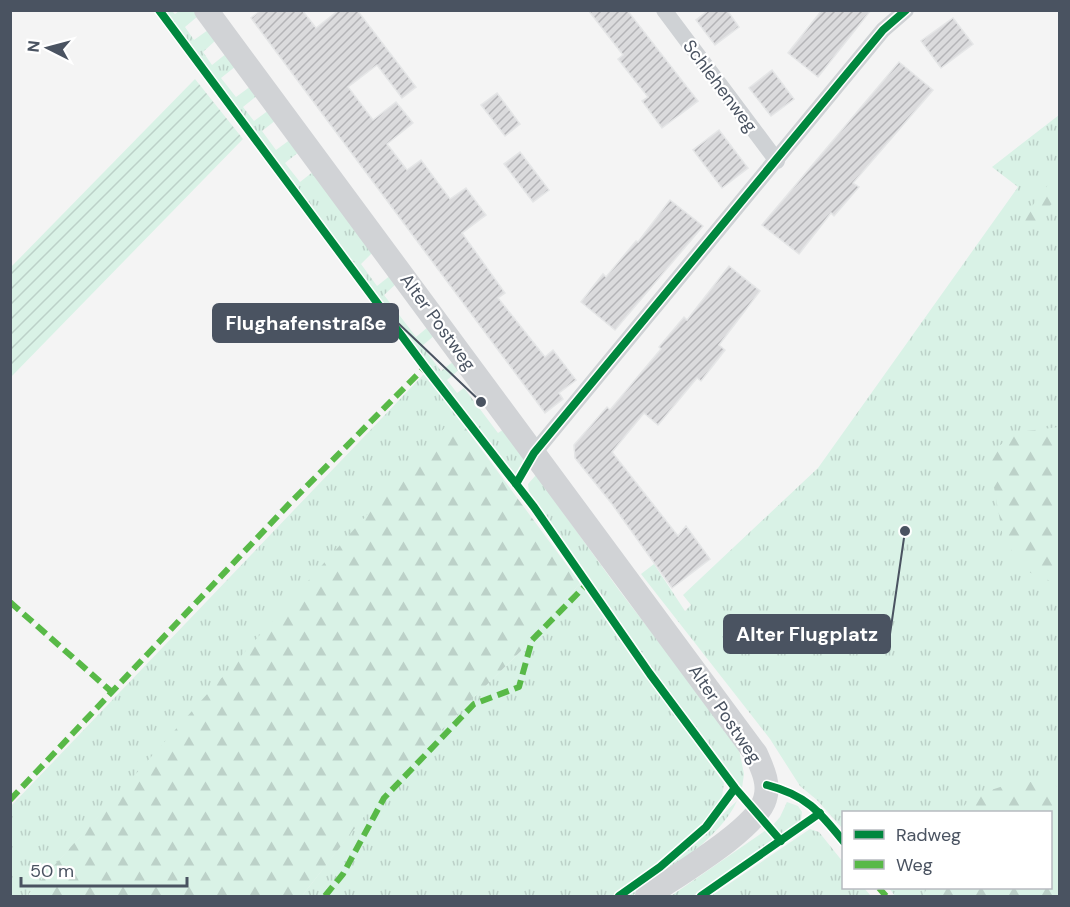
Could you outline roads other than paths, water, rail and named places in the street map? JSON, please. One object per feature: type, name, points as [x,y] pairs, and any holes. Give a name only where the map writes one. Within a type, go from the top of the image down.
[{"type":"main road","name":"Alter Postweg","points":[[206,10],[749,742],[761,766],[766,784],[761,808],[739,831],[647,897]]},
{"type":"street","name":"Schlehenweg","points":[[664,10],[777,160]]},
{"type":"street","points":[[534,453],[883,30],[906,10]]},
{"type":"place","name":"Flughafenstraße","points":[[481,402]]},
{"type":"place","name":"Alter Flugplatz","points":[[905,531]]}]
